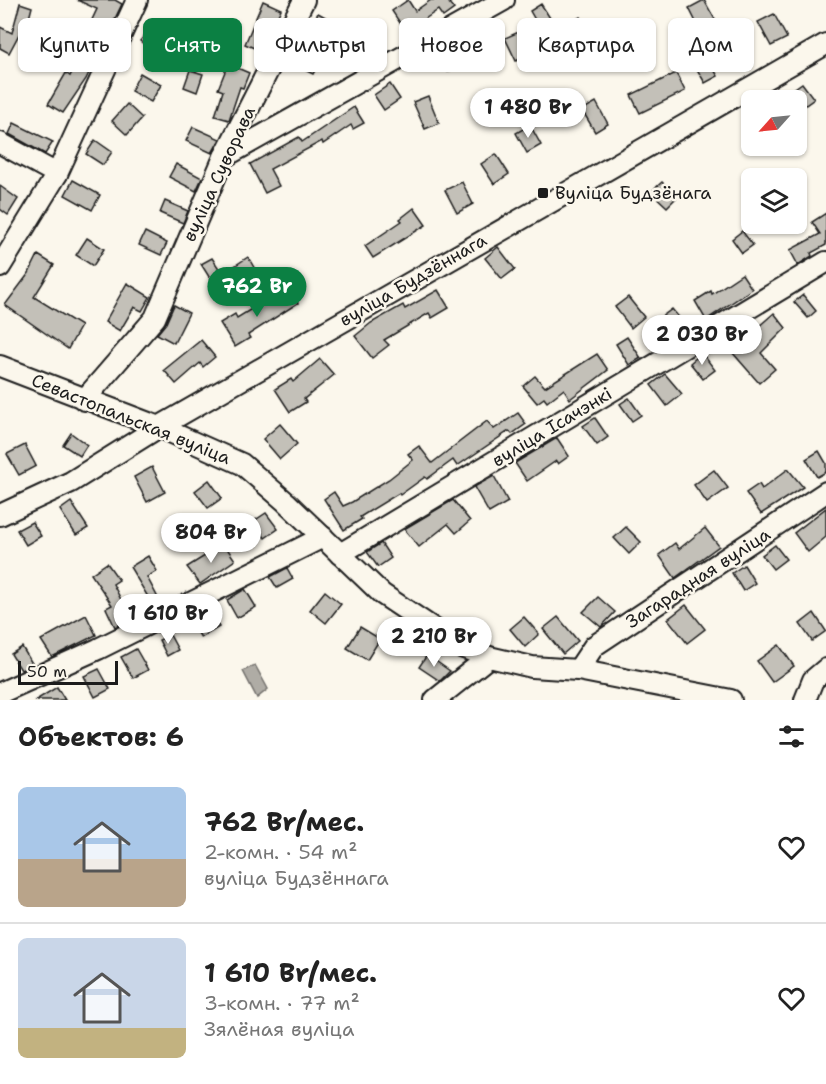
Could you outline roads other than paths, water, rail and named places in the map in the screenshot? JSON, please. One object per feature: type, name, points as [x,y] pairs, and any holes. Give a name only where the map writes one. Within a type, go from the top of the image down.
[{"type":"street","name":"вуліца Суворава","points":[[84,400],[155,318],[224,157],[304,0]]},
{"type":"street","points":[[224,157],[504,0]]},
{"type":"street","points":[[0,267],[57,174],[131,3]]},
{"type":"street","name":"вуліца Будзённага","points":[[0,515],[71,482],[159,427],[826,44]]},
{"type":"street","points":[[0,143],[57,174]]},
{"type":"street","name":"вуліца Ісачэнкі","points":[[340,554],[826,262]]},
{"type":"street","name":"Севастопальская вуліца","points":[[0,366],[159,427],[242,464],[382,594],[461,647],[489,657],[532,667],[578,670],[731,700]]},
{"type":"street","name":"Загарадная вуліца","points":[[578,670],[594,646],[826,492]]},
{"type":"street","points":[[0,693],[98,649],[323,537]]},
{"type":"street","points":[[435,700],[489,657]]},
{"type":"street","points":[[805,700],[813,680],[826,669]]},
{"type":"place","name":"Вуліца Будзёнага","points":[[543,193]]}]
